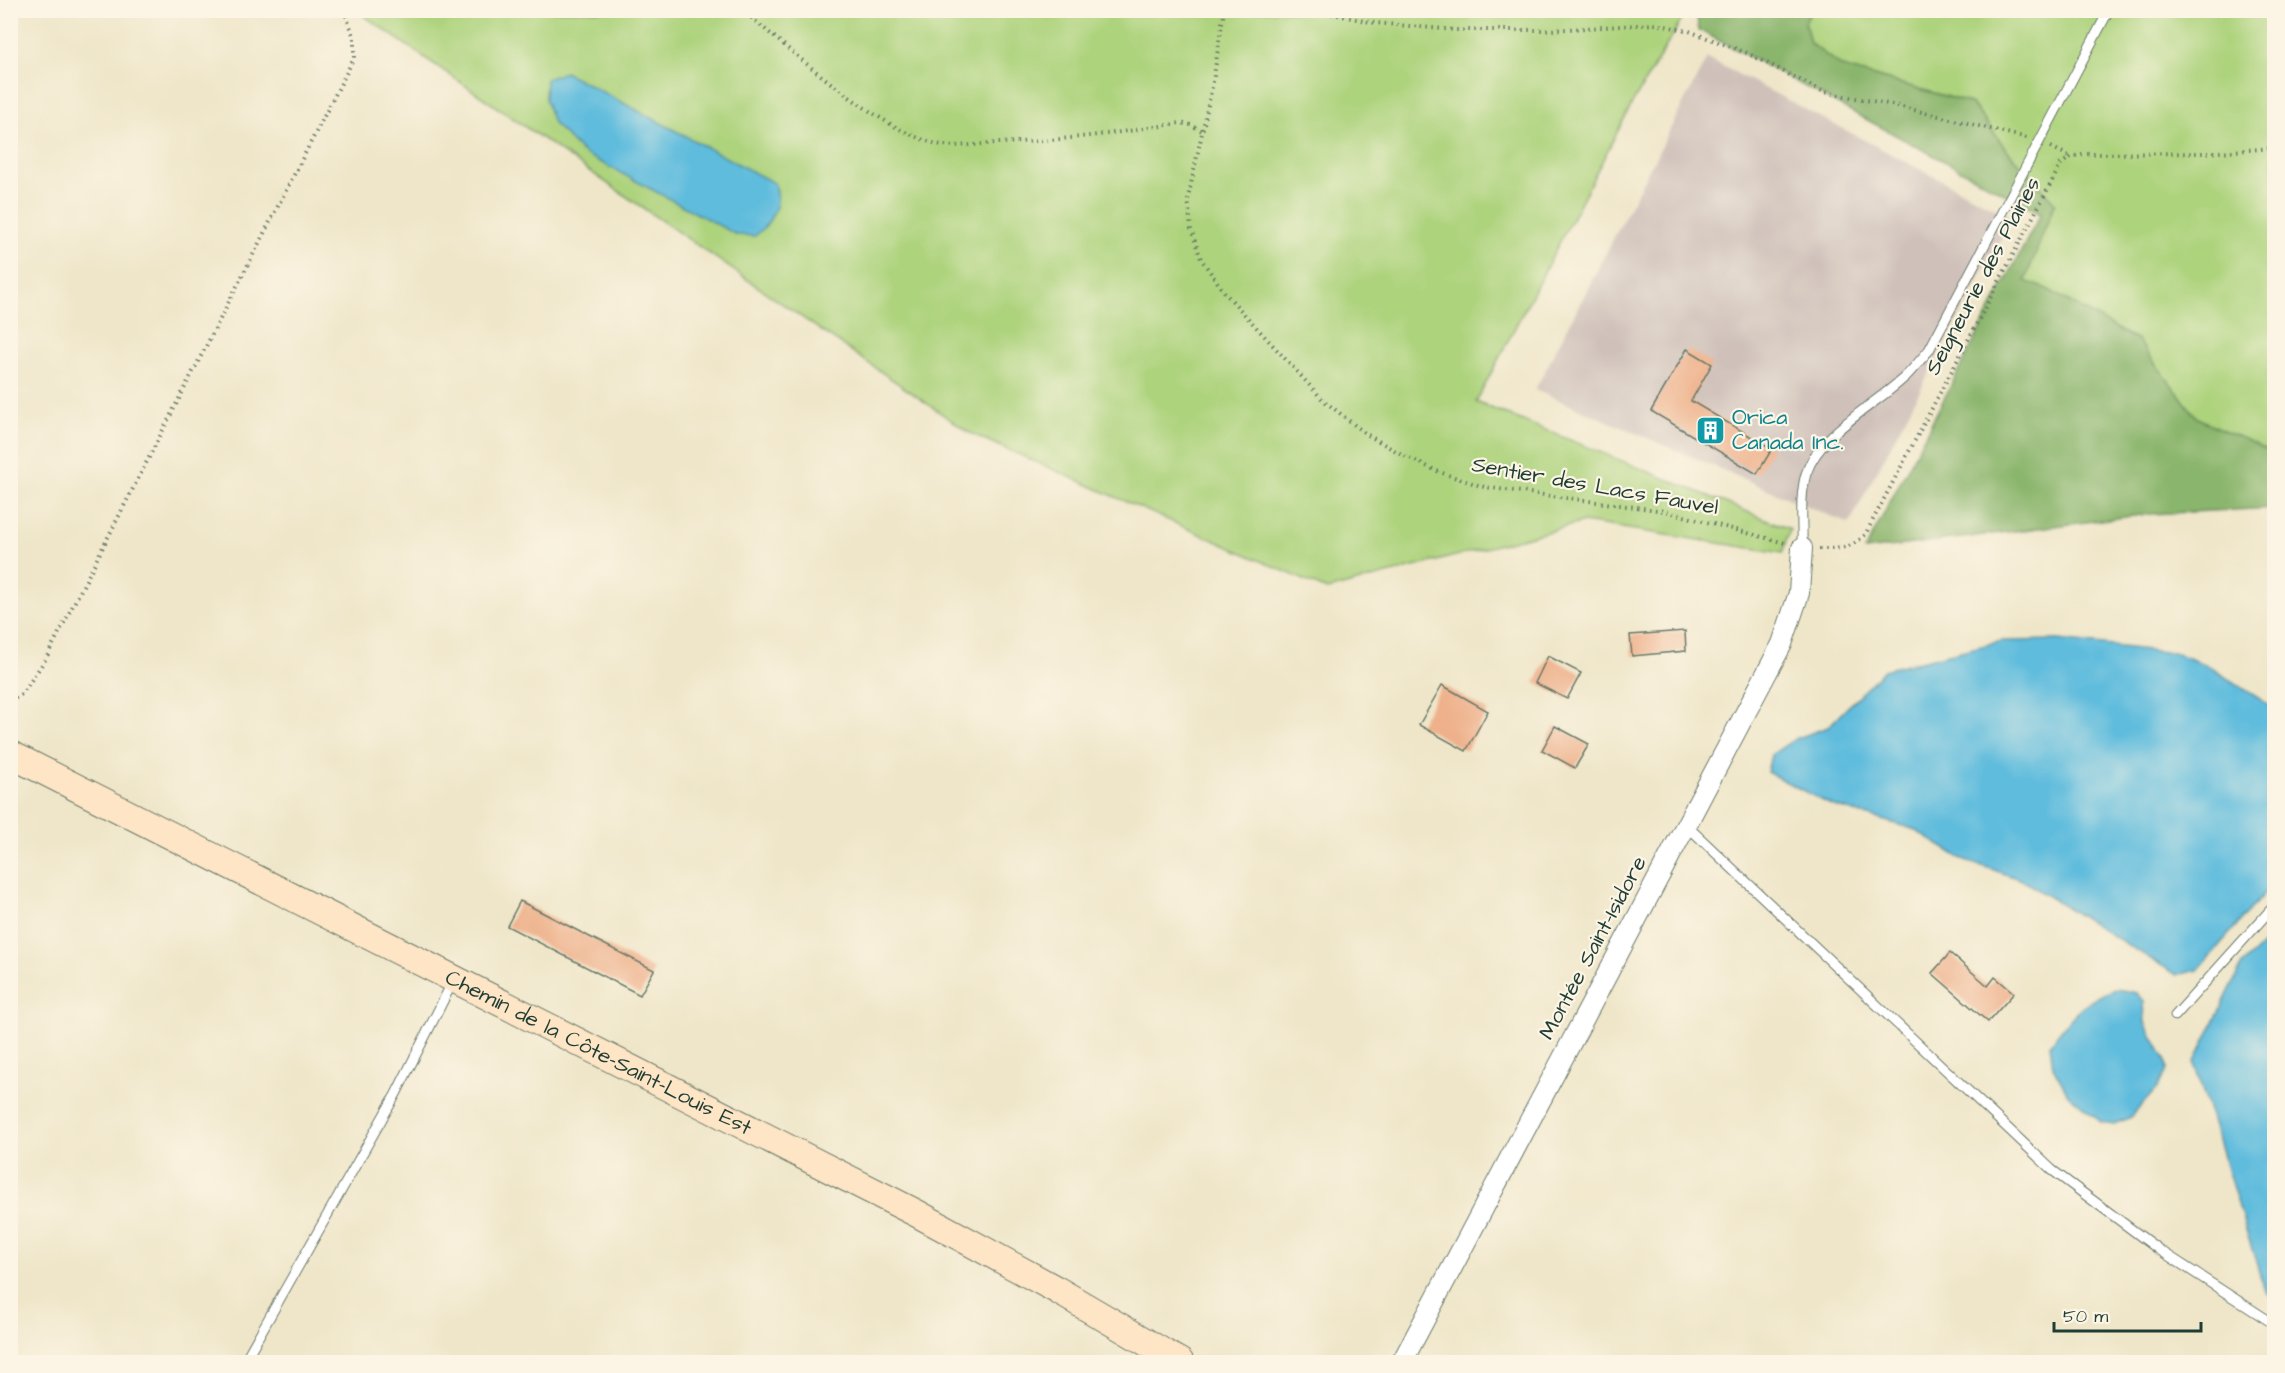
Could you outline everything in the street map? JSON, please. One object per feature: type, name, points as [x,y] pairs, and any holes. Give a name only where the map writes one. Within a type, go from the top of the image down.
[{"type":"street","name":"Montée Saint-Isidore","points":[[1402,1362],[1788,631],[1799,593],[1802,548]]},
{"type":"street","name":"Chemin de la Côte-Saint-Louis Est","points":[[12,758],[945,1228],[1180,1362]]},
{"type":"lane","points":[[1802,548],[1802,491],[1806,472],[1817,453],[1841,429],[1907,375],[1929,350],[2109,10]]},
{"type":"lane","points":[[1685,824],[2052,1170],[2158,1249],[2274,1324]]},
{"type":"lane","points":[[2175,1016],[2274,906]]},
{"type":"lane","points":[[244,1362],[401,1084],[454,979]]},
{"type":"path","points":[[10,701],[28,687],[45,660],[354,58],[354,37],[344,10]]},
{"type":"path","points":[[742,10],[834,84],[884,120],[907,133],[942,145],[1050,142],[1180,123],[1191,125],[1202,131]]},
{"type":"path","name":"Sentier des Lacs Fauvel","points":[[1224,10],[1188,198],[1191,229],[1202,259],[1225,293],[1323,400],[1366,434],[1439,472],[1484,488],[1665,511],[1802,548]]},
{"type":"path","points":[[1314,10],[1375,23],[1455,30],[1550,30],[1656,24],[1689,31],[1748,52],[1824,92],[1898,106],[2040,141],[2071,157],[2274,148]]},
{"type":"path","name":"Seigneurie des Plaines","points":[[1802,548],[1841,549],[1856,544],[1865,535],[2061,164],[2071,157]]},
{"type":"shaded area","points":[[1707,58],[2012,217],[1849,524],[1535,390]]},
{"type":"green space","points":[[1811,10],[2274,11],[2274,453],[2197,418],[2138,341],[2047,289],[2024,281],[2054,203],[2006,149],[1972,104],[1842,67],[1810,43],[1805,23]]},
{"type":"green space","points":[[357,11],[1687,11],[1633,102],[1476,402],[1790,529],[1782,553],[1584,522],[1327,590],[970,433]]},
{"type":"green space","points":[[1696,11],[1811,11],[1805,23],[1810,43],[1842,67],[1972,104],[2006,149],[2055,203],[2025,281],[2047,289],[2138,341],[2197,418],[2274,453],[2274,508],[2149,514],[1865,550],[2041,213],[1699,30]]},
{"type":"water","points":[[565,72],[774,183],[777,190],[776,205],[766,225],[755,236],[737,235],[583,153],[553,123],[545,99],[546,79]]},
{"type":"water","points":[[2059,640],[2174,653],[2205,664],[2274,708],[2274,882],[2198,970],[2177,975],[2022,880],[1960,858],[1913,829],[1831,805],[1767,772],[1771,755],[1795,739],[1828,727],[1884,670],[2002,641]]},
{"type":"water","points":[[2274,933],[2274,1299],[2265,1291],[2194,1063],[2242,965]]},
{"type":"water","points":[[2116,989],[2137,993],[2144,1001],[2145,1023],[2165,1059],[2167,1070],[2158,1087],[2131,1117],[2114,1124],[2101,1122],[2068,1094],[2053,1067],[2050,1045],[2086,1004]]},
{"type":"building","name":"Orica Canada Inc.","points":[[1687,349],[1712,364],[1691,401],[1772,449],[1757,474],[1651,411]]},
{"type":"building","points":[[1685,631],[1686,651],[1632,656],[1630,635]]},
{"type":"building","points":[[1548,656],[1581,673],[1567,699],[1535,683]]},
{"type":"building","points":[[1442,685],[1488,711],[1466,751],[1419,725]]},
{"type":"building","points":[[1555,726],[1589,744],[1575,768],[1542,750]]},
{"type":"building","points":[[520,901],[654,970],[640,995],[507,926]]},
{"type":"building","points":[[1950,953],[1988,986],[1995,977],[2014,993],[1988,1022],[1932,973]]},
{"type":"place","name":"Orica Canada Inc.","points":[[1711,430]]}]
